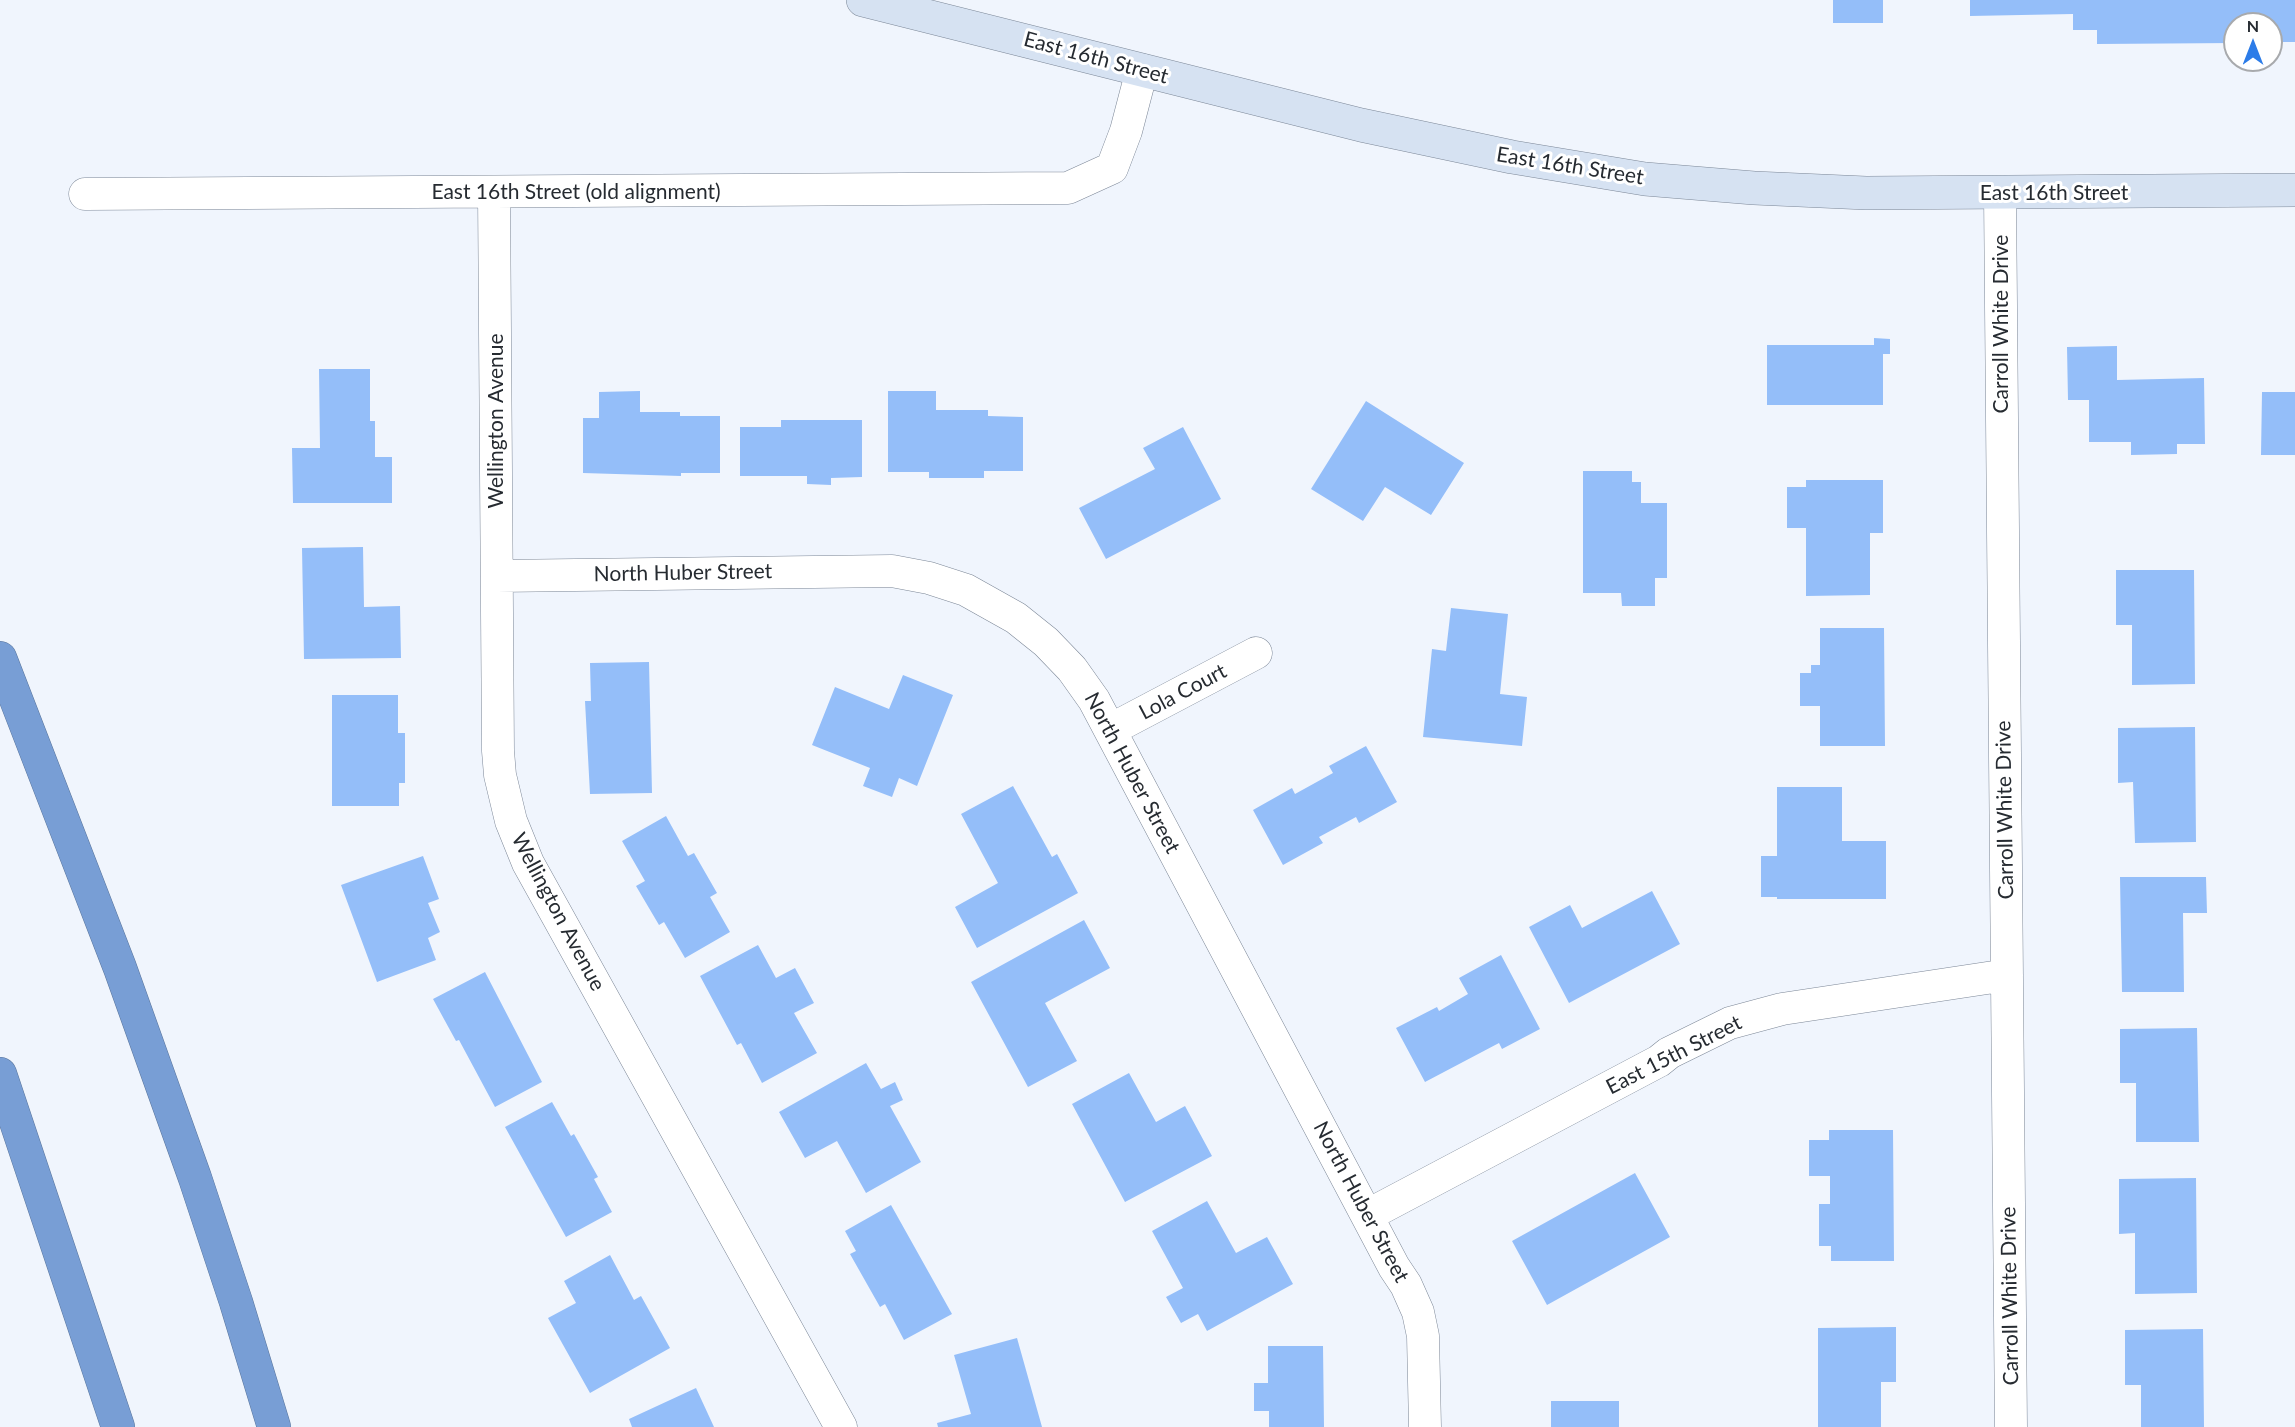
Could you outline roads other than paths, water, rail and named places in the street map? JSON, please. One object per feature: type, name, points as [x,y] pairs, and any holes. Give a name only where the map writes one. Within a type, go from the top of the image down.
[{"type":"highway","points":[[0,658],[120,968],[195,1179],[274,1427]]},
{"type":"highway","points":[[0,1074],[118,1427]]},
{"type":"street","name":"East 16th Street","points":[[863,0],[1435,142],[1547,164],[1645,179],[1754,188],[1844,192],[2000,194],[2295,190]]},
{"type":"street","name":"East 16th Street (old alignment)","points":[[85,194],[1068,188],[1112,168],[1126,131],[1142,70]]},
{"type":"street","name":"Wellington Avenue","points":[[494,193],[498,751],[504,796],[518,841],[533,873],[841,1427]]},
{"type":"street","name":"Carroll White Drive","points":[[2000,194],[2011,1427]]},
{"type":"street","name":"North Huber Street","points":[[497,576],[892,571],[929,578],[966,590],[1016,618],[1046,642],[1084,685],[1110,730],[1394,1267],[1406,1285],[1418,1312],[1424,1348],[1425,1427]]},
{"type":"street","name":"Lola Court","points":[[1110,730],[1256,653]]},
{"type":"street","name":"East 15th Street","points":[[1368,1215],[1659,1061],[1669,1053],[1730,1023],[1782,1008],[2007,975]]}]
